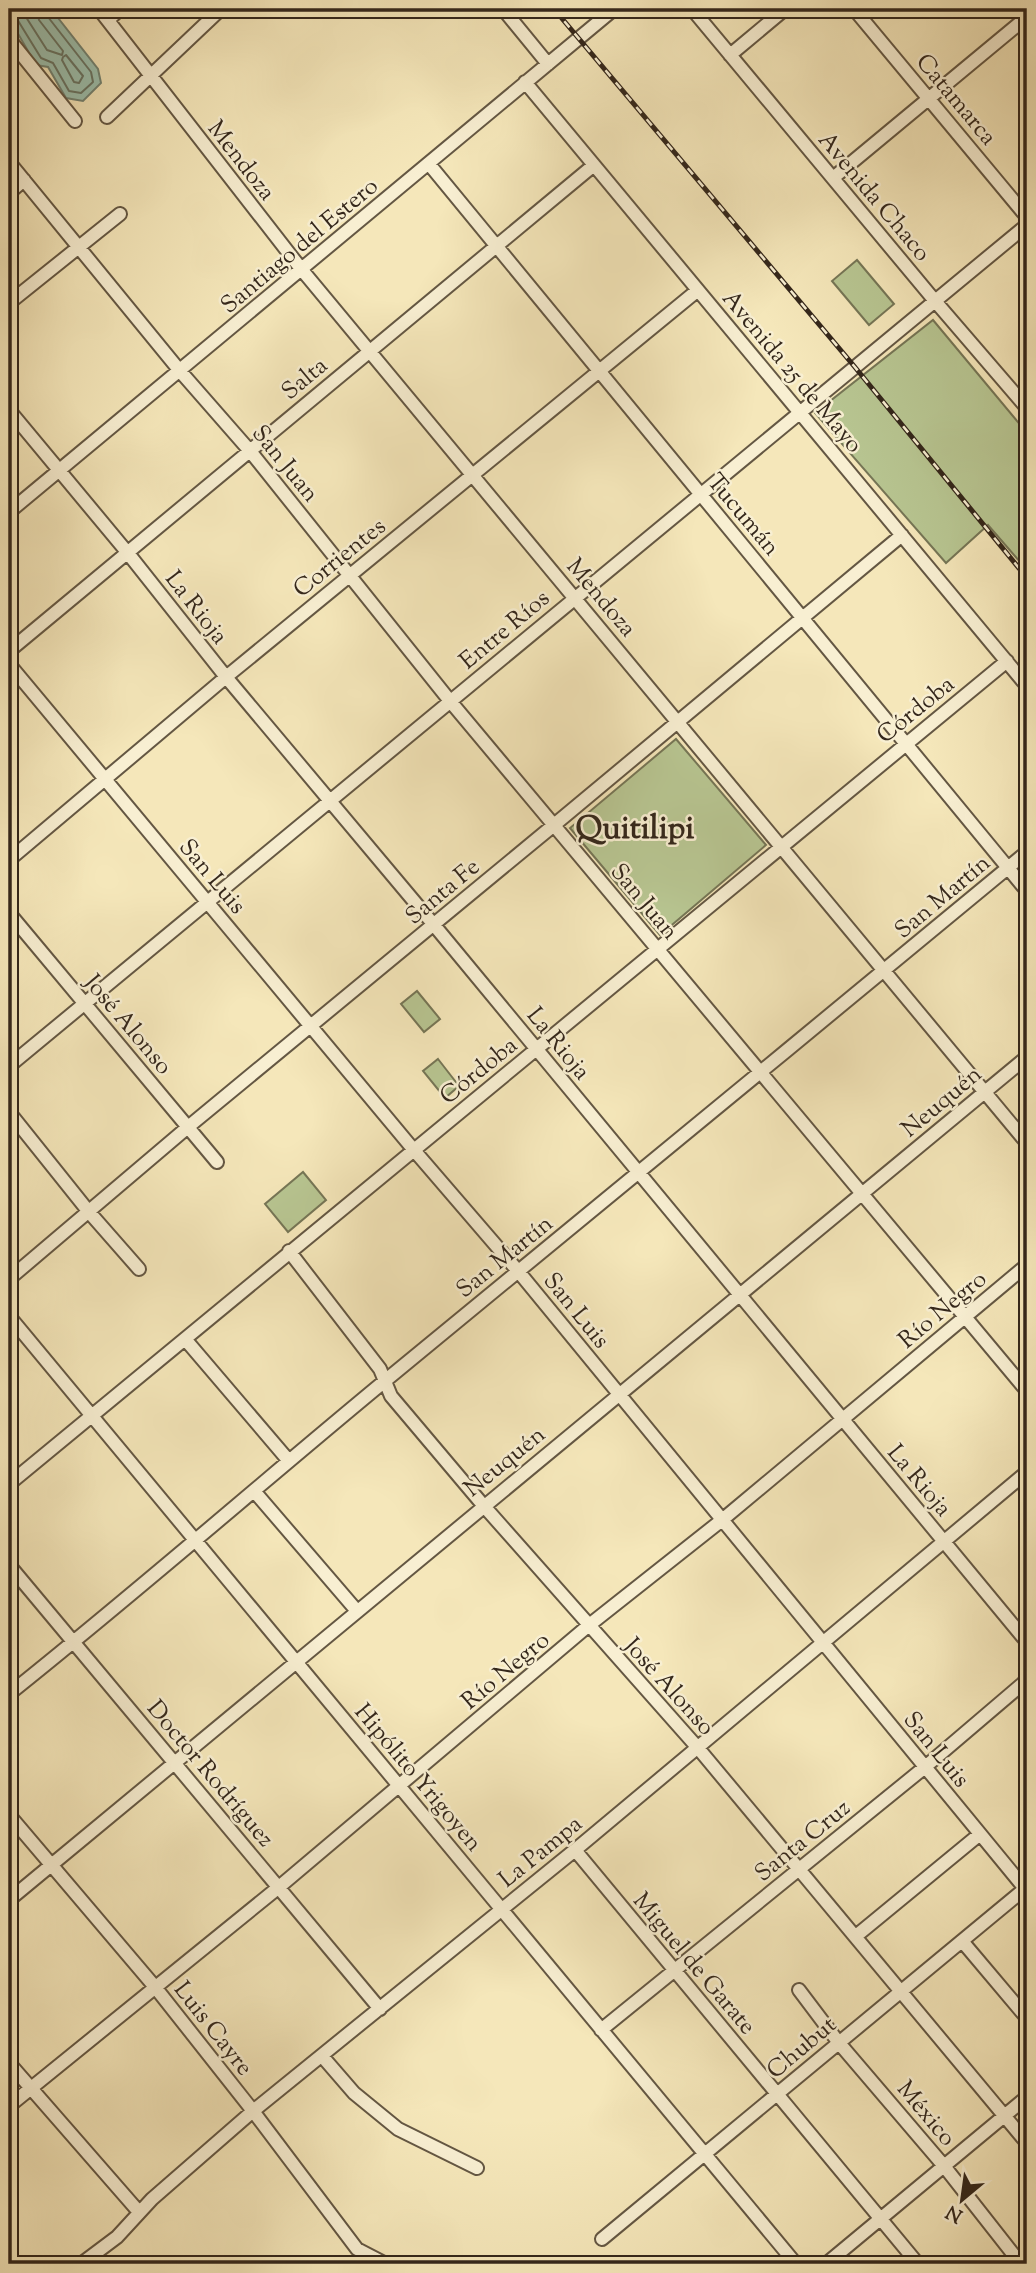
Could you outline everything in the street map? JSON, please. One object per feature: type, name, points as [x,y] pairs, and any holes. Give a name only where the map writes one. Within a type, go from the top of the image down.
[{"type":"street","name":"Mendoza","points":[[99,9],[302,270],[1027,1143]]},
{"type":"street","points":[[108,20],[120,9]]},
{"type":"street","points":[[107,117],[149,74],[221,9]]},
{"type":"street","points":[[503,9],[548,64]]},
{"type":"street","name":"Santiago del Estero","points":[[9,512],[614,9]]},
{"type":"street","name":"Avenida Chaco","points":[[692,9],[935,302],[1027,408]]},
{"type":"street","points":[[730,55],[785,9]]},
{"type":"street","name":"Catamarca","points":[[854,9],[1027,217]]},
{"type":"street","points":[[832,178],[1027,17]]},
{"type":"street","points":[[9,39],[75,121]]},
{"type":"street","name":"Avenida 25 de Mayo","points":[[525,82],[1027,686]]},
{"type":"street","name":"San Juan","points":[[9,162],[180,371],[250,451],[450,701],[1027,1391]]},
{"type":"street","name":"Tucumán","points":[[429,164],[1027,891]]},
{"type":"street","name":"Salta","points":[[9,651],[594,164]]},
{"type":"street","points":[[9,192],[24,180]]},
{"type":"street","points":[[9,303],[120,214]]},
{"type":"street","name":"Entre Ríos","points":[[9,1066],[1027,225]]},
{"type":"street","name":"Corrientes","points":[[9,860],[226,677],[698,289]]},
{"type":"street","name":"La Rioja","points":[[9,410],[226,677],[1027,1642]]},
{"type":"street","name":"Santa Fe","points":[[9,1279],[188,1127],[902,535]]},
{"type":"street","name":"Córdoba","points":[[9,1484],[1007,661]]},
{"type":"street","name":"San Luis","points":[[9,664],[518,1271],[1027,1889]]},
{"type":"street","name":"San Martín","points":[[9,1694],[1027,852]]},
{"type":"street","name":"José Alonso","points":[[9,913],[217,1162]]},
{"type":"street","name":"Neuquén","points":[[9,1900],[1027,1057]]},
{"type":"street","points":[[9,1112],[89,1212],[139,1269]]},
{"type":"street","name":"José Alonso","points":[[289,1251],[380,1369],[391,1396],[588,1626],[698,1748],[1027,2143]]},
{"type":"street","name":"Río Negro","points":[[9,2106],[279,1887],[588,1626],[722,1520],[1027,1265]]},
{"type":"street","name":"Hipólito Yrigoyen","points":[[9,1316],[796,2264]]},
{"type":"street","points":[[185,1339],[289,1461]]},
{"type":"street","name":"La Pampa","points":[[81,2264],[117,2237],[139,2212],[253,2111],[575,1850],[1027,1472]]},
{"type":"street","points":[[254,1491],[357,1611]]},
{"type":"street","name":"Doctor Rodríguez","points":[[9,1565],[380,2010]]},
{"type":"street","name":"Santa Cruz","points":[[601,2030],[925,1767],[1027,1680]]},
{"type":"street","name":"Luis Cayre","points":[[9,1815],[155,1987],[357,2249],[386,2264]]},
{"type":"street","points":[[856,1936],[980,1834]]},
{"type":"street","name":"Miguel de Garate","points":[[575,1850],[918,2264]]},
{"type":"street","name":"Chubut","points":[[603,2239],[1027,1889]]},
{"type":"street","points":[[962,1941],[1027,2018]]},
{"type":"street","name":"México","points":[[799,1990],[839,2043],[944,2166],[1021,2264]]},
{"type":"street","points":[[322,2056],[355,2093],[398,2129],[477,2168]]},
{"type":"street","points":[[9,2063],[139,2212]]},
{"type":"street","points":[[826,2264],[1027,2097]]},
{"type":"green space","points":[[857,260],[894,304],[869,325],[832,281]]},
{"type":"green space","points":[[933,320],[1027,433],[1027,570],[988,525],[946,563],[815,413]]},
{"type":"green space","points":[[676,739],[766,845],[660,935],[570,828]]},
{"type":"green space","points":[[417,991],[440,1019],[424,1032],[401,1004]]},
{"type":"green space","points":[[438,1059],[459,1086],[445,1098],[423,1071]]},
{"type":"green space","points":[[303,1172],[326,1200],[288,1232],[265,1204]]},
{"type":"water","points":[[9,9],[51,9],[98,69],[101,83],[83,101],[66,98],[48,67],[36,65],[9,18]]},
{"type":"railway","points":[[554,9],[854,366],[1027,578]]},
{"type":"district","name":"Quitilipi","points":[[635,827]]}]
